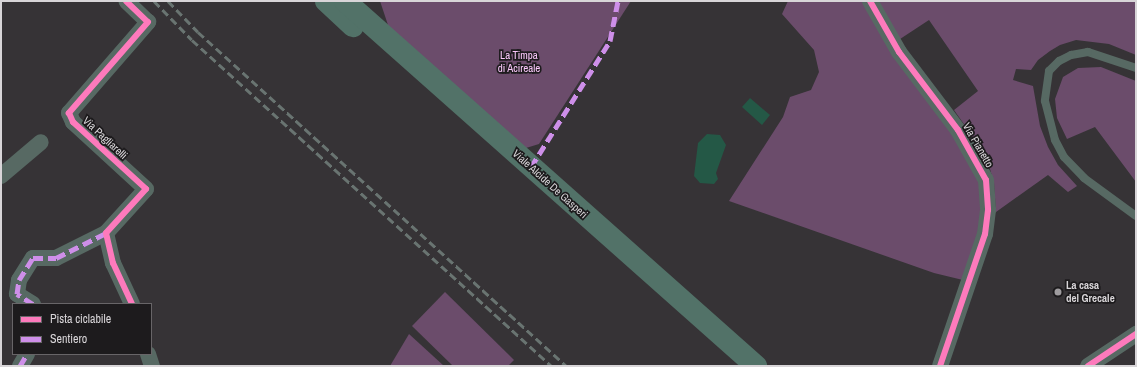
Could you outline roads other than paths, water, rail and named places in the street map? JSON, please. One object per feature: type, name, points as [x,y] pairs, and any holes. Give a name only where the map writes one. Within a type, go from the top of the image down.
[{"type":"main road","name":"Viale Alcide De Gasperi","points":[[326,1],[735,366]]},
{"type":"main road","name":"Viale Alcide De Gasperi","points":[[345,1],[756,366]]},
{"type":"street","name":"Via Pagliarelli","points":[[106,233],[146,189],[73,122],[69,113],[148,22],[126,1]]},
{"type":"street","name":"Via Pianetto","points":[[870,1],[899,52],[958,130],[986,180],[988,210],[985,234],[940,366]]},
{"type":"street","points":[[1,176],[41,142]]},
{"type":"street","points":[[31,303],[17,294],[19,280],[33,258],[56,258],[106,233],[112,263],[132,303]]},
{"type":"street","points":[[1088,366],[1136,334]]},
{"type":"street","points":[[20,366],[26,355]]},
{"type":"street","points":[[148,355],[152,366]]},
{"type":"lane","points":[[1136,68],[1088,52],[1071,55],[1059,61],[1049,71],[1044,101],[1055,140],[1064,157],[1084,178],[1136,216]]},
{"type":"railway","points":[[154,1],[192,40],[551,366]]},
{"type":"railway","points":[[168,1],[198,32],[566,366]]},
{"type":"place","name":"La casa del Grecale","points":[[1058,292]]},
{"type":"park label","name":"La Timpa di Acireale","points":[[519,62]]}]
